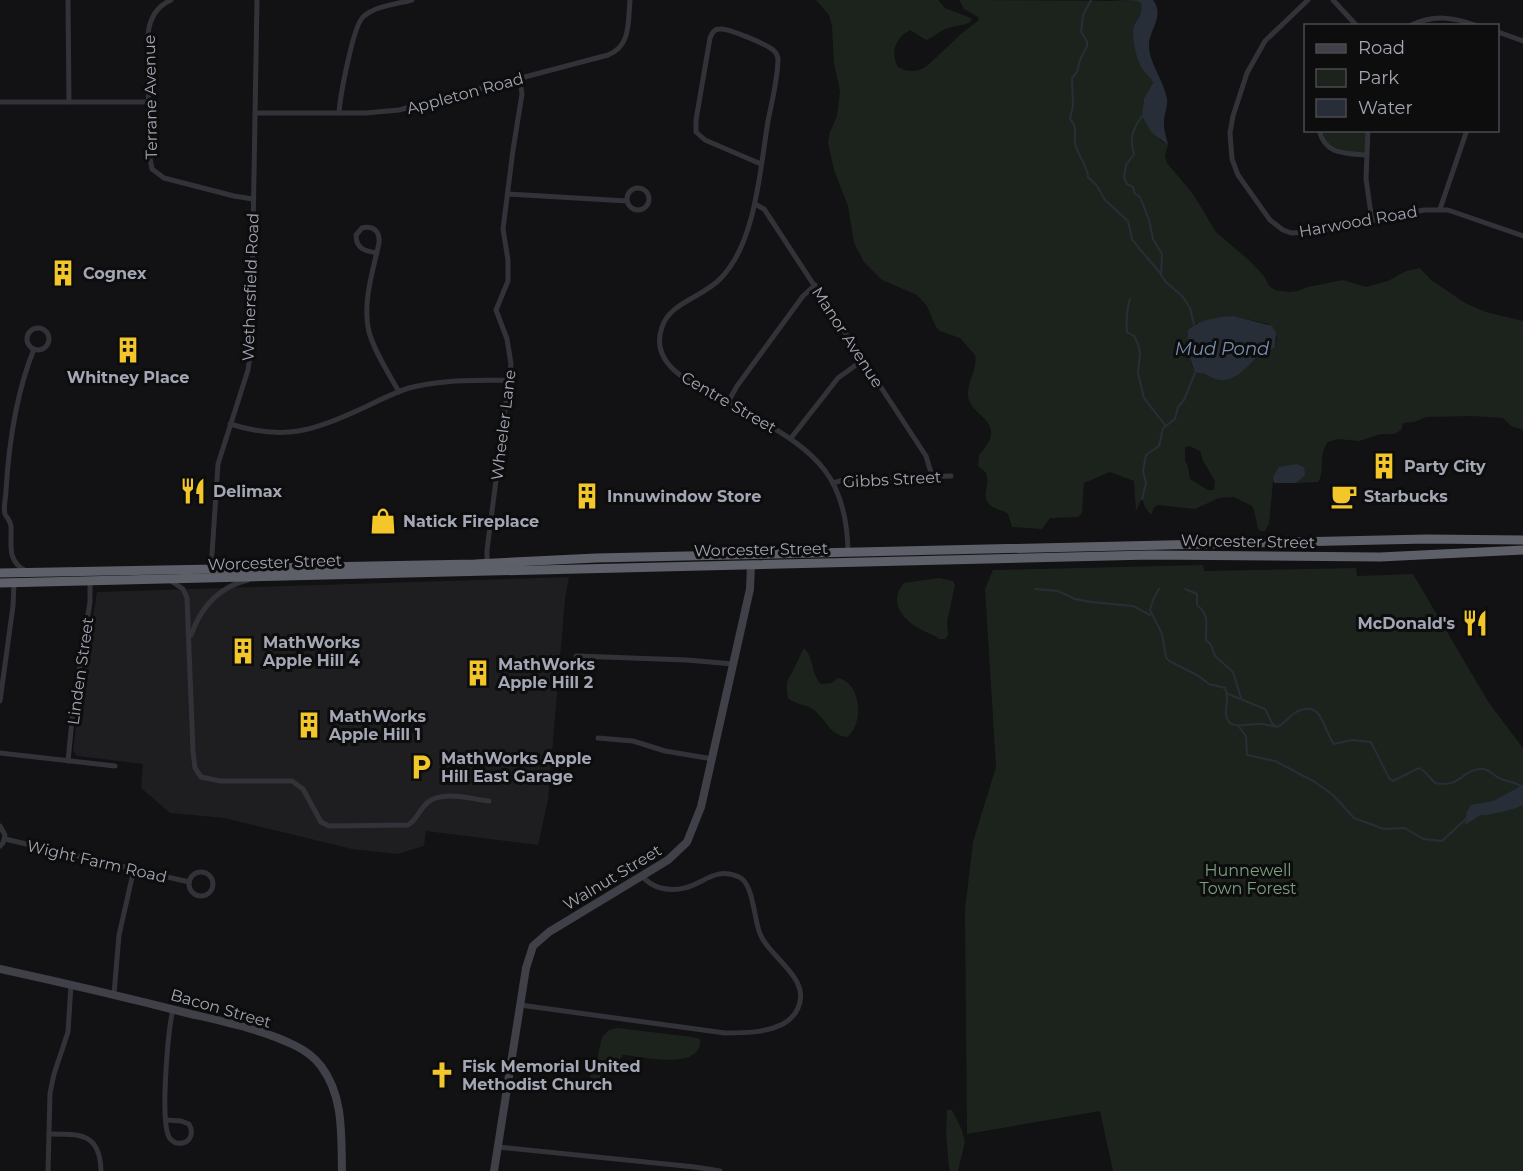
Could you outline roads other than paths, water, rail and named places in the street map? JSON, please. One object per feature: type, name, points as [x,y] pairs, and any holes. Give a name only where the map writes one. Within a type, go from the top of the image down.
[{"type":"highway","name":"Worcester Street","points":[[0,573],[487,564],[564,559],[848,552],[1459,539],[1523,540]]},
{"type":"highway","points":[[1459,539],[1459,554]]},
{"type":"highway","name":"Worcester Street","points":[[0,584],[1150,555],[1369,557],[1523,550]]},
{"type":"street","points":[[68,0],[69,102]]},
{"type":"street","name":"Terrane Avenue","points":[[171,0],[155,11],[149,27],[150,160],[155,173],[164,178],[194,186],[253,199]]},
{"type":"street","name":"Wethersfield Road","points":[[211,569],[216,472],[248,370],[251,350],[257,0]]},
{"type":"street","points":[[339,113],[360,21],[375,10],[412,0]]},
{"type":"street","name":"Appleton Road","points":[[255,113],[399,110],[614,52],[626,38],[630,0]]},
{"type":"street","name":"Harwood Road","points":[[1308,0],[1272,34],[1251,64],[1231,124],[1232,159],[1242,182],[1270,220],[1283,230],[1307,233],[1440,209],[1523,236]]},
{"type":"street","points":[[1334,0],[1355,24]]},
{"type":"street","points":[[1414,24],[1438,17],[1453,18],[1472,24]]},
{"type":"street","name":"Centre Street","points":[[761,164],[705,140],[696,132],[710,38],[714,30],[718,28],[729,30],[768,47],[776,53],[778,58],[755,204],[739,249],[726,272],[706,291],[673,310],[664,321],[659,343],[664,359],[673,370],[790,438],[818,461],[833,483],[845,513],[848,552]]},
{"type":"street","points":[[1499,33],[1523,41]]},
{"type":"street","name":"Wheeler Lane","points":[[487,564],[487,549],[510,380],[509,347],[496,310],[508,281],[508,260],[503,229],[522,94],[520,79]]},
{"type":"street","points":[[0,102],[149,102]]},
{"type":"street","points":[[1320,132],[1323,142],[1330,149],[1339,153],[1366,155]]},
{"type":"street","points":[[1368,132],[1366,189],[1372,221]]},
{"type":"street","points":[[1440,209],[1466,132]]},
{"type":"street","points":[[635,188],[643,189],[649,195],[648,204],[640,210],[630,207],[627,201],[628,193],[635,188]]},
{"type":"street","points":[[508,194],[627,201]]},
{"type":"street","name":"Manor Avenue","points":[[755,204],[767,213],[926,456],[932,476]]},
{"type":"street","points":[[377,253],[363,250],[356,242],[356,236],[362,228],[370,227],[378,233],[379,243],[377,253],[367,301],[368,325],[375,349],[399,392]]},
{"type":"street","points":[[728,402],[737,386],[814,285]]},
{"type":"street","points":[[34,328],[45,330],[49,336],[48,343],[44,348],[34,349],[27,340],[28,333],[34,328]]},
{"type":"street","points":[[33,572],[20,568],[12,559],[10,524],[5,514],[12,433],[21,387],[34,349]]},
{"type":"street","points":[[790,438],[838,378],[863,360]]},
{"type":"street","points":[[230,424],[248,429],[285,433],[303,431],[334,422],[399,392],[419,386],[510,380]]},
{"type":"street","name":"Gibbs Street","points":[[833,483],[847,479],[951,476]]},
{"type":"street","points":[[0,520],[5,514]]},
{"type":"street","name":"Walnut Street","points":[[494,1171],[528,961],[536,942],[668,860],[687,842],[701,807],[750,589],[751,565]]},
{"type":"street","points":[[189,640],[196,623],[213,597],[229,586],[257,578]]},
{"type":"street","points":[[170,580],[179,585],[185,593],[188,604],[193,752],[195,768],[201,777],[212,781],[288,781],[296,783],[306,795],[318,818],[329,826],[408,825],[425,805],[440,797],[489,801]]},
{"type":"street","name":"Linden Street","points":[[68,761],[75,694],[90,602],[90,582]]},
{"type":"street","points":[[0,701],[14,583]]},
{"type":"street","points":[[576,656],[681,659],[733,664]]},
{"type":"street","points":[[598,738],[633,741],[665,751],[712,759]]},
{"type":"street","points":[[0,753],[115,766]]},
{"type":"street","name":"Wight Farm Road","points":[[0,826],[4,831],[5,839],[0,846]]},
{"type":"street","name":"Wight Farm Road","points":[[5,839],[189,882]]},
{"type":"street","points":[[114,994],[119,935],[134,869]]},
{"type":"street","name":"Wight Farm Road","points":[[204,872],[211,876],[213,888],[204,897],[196,896],[190,890],[189,882],[196,873],[204,872]]},
{"type":"street","points":[[520,1005],[725,1033],[770,1029],[789,1020],[800,1003],[799,985],[761,937],[744,880],[721,873],[711,875],[689,888],[675,890],[653,885],[642,876]]},
{"type":"street","name":"Bacon Street","points":[[0,969],[114,994],[266,1034],[310,1054],[326,1074],[337,1098],[342,1171]]},
{"type":"street","points":[[48,1171],[50,1093],[68,1032],[71,985]]},
{"type":"street","points":[[167,1120],[189,1124],[192,1132],[187,1142],[176,1143],[170,1139],[167,1120],[167,1059],[173,1009]]},
{"type":"street","points":[[49,1134],[79,1136],[91,1140],[98,1149],[101,1171]]},
{"type":"street","points":[[498,1147],[720,1171]]},
{"type":"water","points":[[1112,0],[1153,0],[1158,11],[1149,45],[1151,59],[1167,99],[1164,125],[1168,145],[1151,132],[1142,116],[1144,98],[1153,83],[1140,64],[1134,45],[1133,31],[1141,12],[1141,4],[1138,1]]},
{"type":"water","name":"Mud Pond","points":[[1234,316],[1272,326],[1276,333],[1275,347],[1257,357],[1239,374],[1228,379],[1218,380],[1202,373],[1195,373],[1187,349],[1188,330],[1204,321]]},
{"type":"water","points":[[1297,464],[1304,467],[1305,475],[1296,483],[1274,483],[1273,477],[1279,467]]},
{"type":"water","points":[[1523,785],[1523,805],[1502,812],[1480,815],[1465,825],[1467,811],[1471,805],[1493,801]]},
{"type":"waterway","points":[[1091,0],[1083,15],[1081,32],[1087,41],[1087,46],[1077,72],[1072,78],[1073,106],[1070,119],[1075,128],[1075,143],[1088,177],[1097,186],[1105,200],[1128,221],[1132,239],[1161,274]]},
{"type":"waterway","points":[[1143,115],[1133,133],[1134,154],[1126,165],[1124,177],[1127,184],[1133,187],[1135,194],[1140,197],[1153,239],[1162,254],[1161,275],[1183,297],[1190,308],[1194,324]]},
{"type":"waterway","points":[[1130,299],[1127,332],[1134,336],[1138,344],[1140,353],[1138,373],[1144,398],[1165,425]]},
{"type":"waterway","points":[[1142,499],[1146,483],[1143,471],[1146,455],[1159,446],[1163,428],[1175,419],[1178,407],[1184,400],[1195,373]]},
{"type":"waterway","points":[[1035,589],[1058,591],[1075,599],[1091,602],[1133,606],[1150,615]]},
{"type":"waterway","points":[[1159,589],[1150,610],[1162,634],[1166,657],[1209,684],[1225,688],[1226,713],[1229,722],[1277,727],[1296,712],[1312,709],[1321,717],[1334,744],[1352,740],[1371,742],[1389,778],[1393,781],[1419,768],[1435,783],[1444,784],[1456,781],[1473,770],[1482,769],[1523,787]]},
{"type":"waterway","points":[[1185,589],[1197,594],[1197,605],[1206,617],[1206,640],[1211,645],[1215,656],[1233,672],[1241,698]]},
{"type":"waterway","points":[[1228,694],[1265,709],[1272,723],[1277,727]]},
{"type":"waterway","points":[[1239,727],[1246,736],[1247,755],[1275,761],[1315,782],[1333,795],[1354,818],[1384,829],[1405,828],[1423,839],[1442,841],[1468,817]]},
{"type":"place","name":"Cognex","points":[[63,273]]},
{"type":"place","name":"Whitney Place","points":[[128,350]]},
{"type":"place","name":"Party City","points":[[1384,466]]},
{"type":"place","name":"Delimax","points":[[193,491]]},
{"type":"place","name":"Innuwindow Store","points":[[587,496]]},
{"type":"place","name":"Starbucks","points":[[1344,496]]},
{"type":"place","name":"Natick Fireplace","points":[[383,521]]},
{"type":"place","name":"McDonald's","points":[[1475,623]]},
{"type":"place","name":"MathWorks Apple Hill 4","points":[[243,651]]},
{"type":"place","name":"MathWorks Apple Hill 2","points":[[478,673]]},
{"type":"place","name":"MathWorks Apple Hill 1","points":[[309,725]]},
{"type":"place","name":"MathWorks Apple Hill East Garage","points":[[421,767]]},
{"type":"place","name":"Fisk Memorial United Methodist Church","points":[[442,1075]]},
{"type":"park label","name":"Hunnewell Town Forest","points":[[1248,879]]}]
